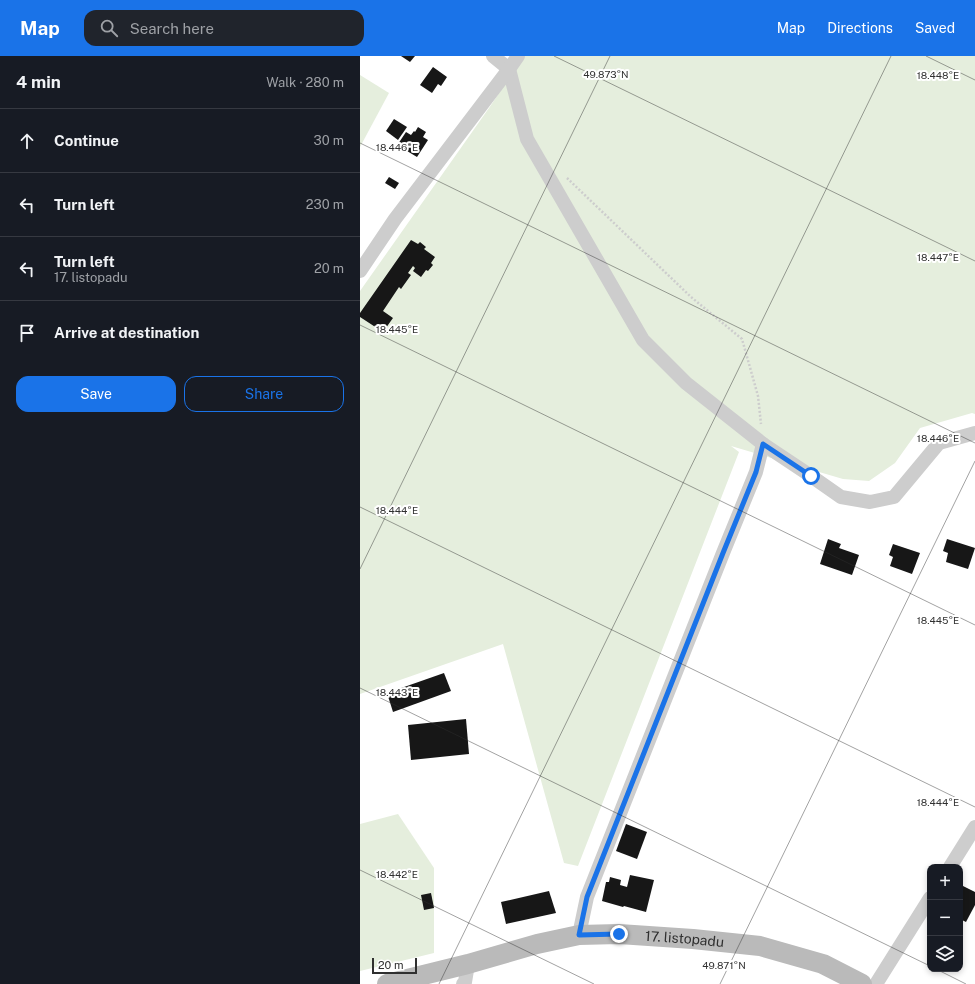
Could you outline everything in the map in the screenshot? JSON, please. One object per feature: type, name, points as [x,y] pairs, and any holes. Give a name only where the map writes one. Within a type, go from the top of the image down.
[{"type":"main road","name":"17. listopadu","points":[[387,984],[468,964],[537,944],[579,935],[626,935],[693,939],[760,946],[823,964],[862,984]]},
{"type":"street","points":[[493,56],[509,69],[527,139],[643,340],[686,383],[763,444],[841,497],[870,502],[894,497],[939,443],[975,433]]},
{"type":"street","points":[[360,271],[394,219],[518,56]]},
{"type":"street","points":[[579,935],[587,897],[756,472],[763,444]]},
{"type":"street","points":[[952,864],[975,827]]},
{"type":"street","points":[[876,984],[929,900]]},
{"type":"street","points":[[463,984],[465,982],[468,964]]},
{"type":"path","points":[[567,178],[691,297],[742,339],[758,396],[763,444]]},
{"type":"green space","points":[[524,56],[975,56],[975,414],[972,413],[920,428],[895,463],[869,481],[843,479],[731,446],[739,452],[578,866],[564,863],[503,644],[360,694],[360,291]]},
{"type":"green space","points":[[360,75],[389,93],[360,147]]},
{"type":"green space","points":[[398,814],[434,868],[434,953],[360,971],[360,824]]},
{"type":"building","points":[[401,56],[415,56],[410,62]]},
{"type":"building","points":[[433,67],[447,77],[441,86],[438,84],[432,93],[420,85]]},
{"type":"building","points":[[394,119],[407,127],[398,140],[386,131]]},
{"type":"building","points":[[418,127],[426,132],[423,137],[428,140],[417,157],[398,144],[406,132],[411,135]]},
{"type":"building","points":[[389,177],[399,183],[395,189],[385,183]]},
{"type":"building","points":[[411,240],[418,244],[420,242],[426,247],[424,249],[435,257],[431,263],[433,265],[428,271],[426,270],[421,277],[413,271],[415,268],[413,266],[408,273],[411,275],[401,289],[399,287],[383,311],[393,318],[383,332],[360,317],[360,313]]},
{"type":"building","points":[[828,539],[841,544],[839,548],[859,555],[852,575],[820,564]]},
{"type":"building","points":[[947,539],[975,548],[968,569],[946,562],[948,553],[943,551]]},
{"type":"building","points":[[893,544],[920,553],[912,574],[890,566],[893,557],[889,555]]},
{"type":"building","points":[[444,673],[451,691],[393,712],[387,693]]},
{"type":"building","points":[[466,719],[469,754],[411,760],[408,725]]},
{"type":"building","points":[[626,824],[647,832],[637,859],[616,851]]},
{"type":"building","points":[[630,875],[654,880],[646,912],[602,901],[606,882],[609,882],[610,877],[621,880],[620,885],[627,887]]},
{"type":"building","points":[[963,886],[975,892],[975,905],[966,922],[963,920]]},
{"type":"building","points":[[549,891],[556,913],[506,924],[501,902]]},
{"type":"building","points":[[431,893],[434,908],[424,910],[421,895]]},
{"type":"route","points":[[619,934],[579,935],[587,897],[756,472],[763,444],[811,476]]}]
